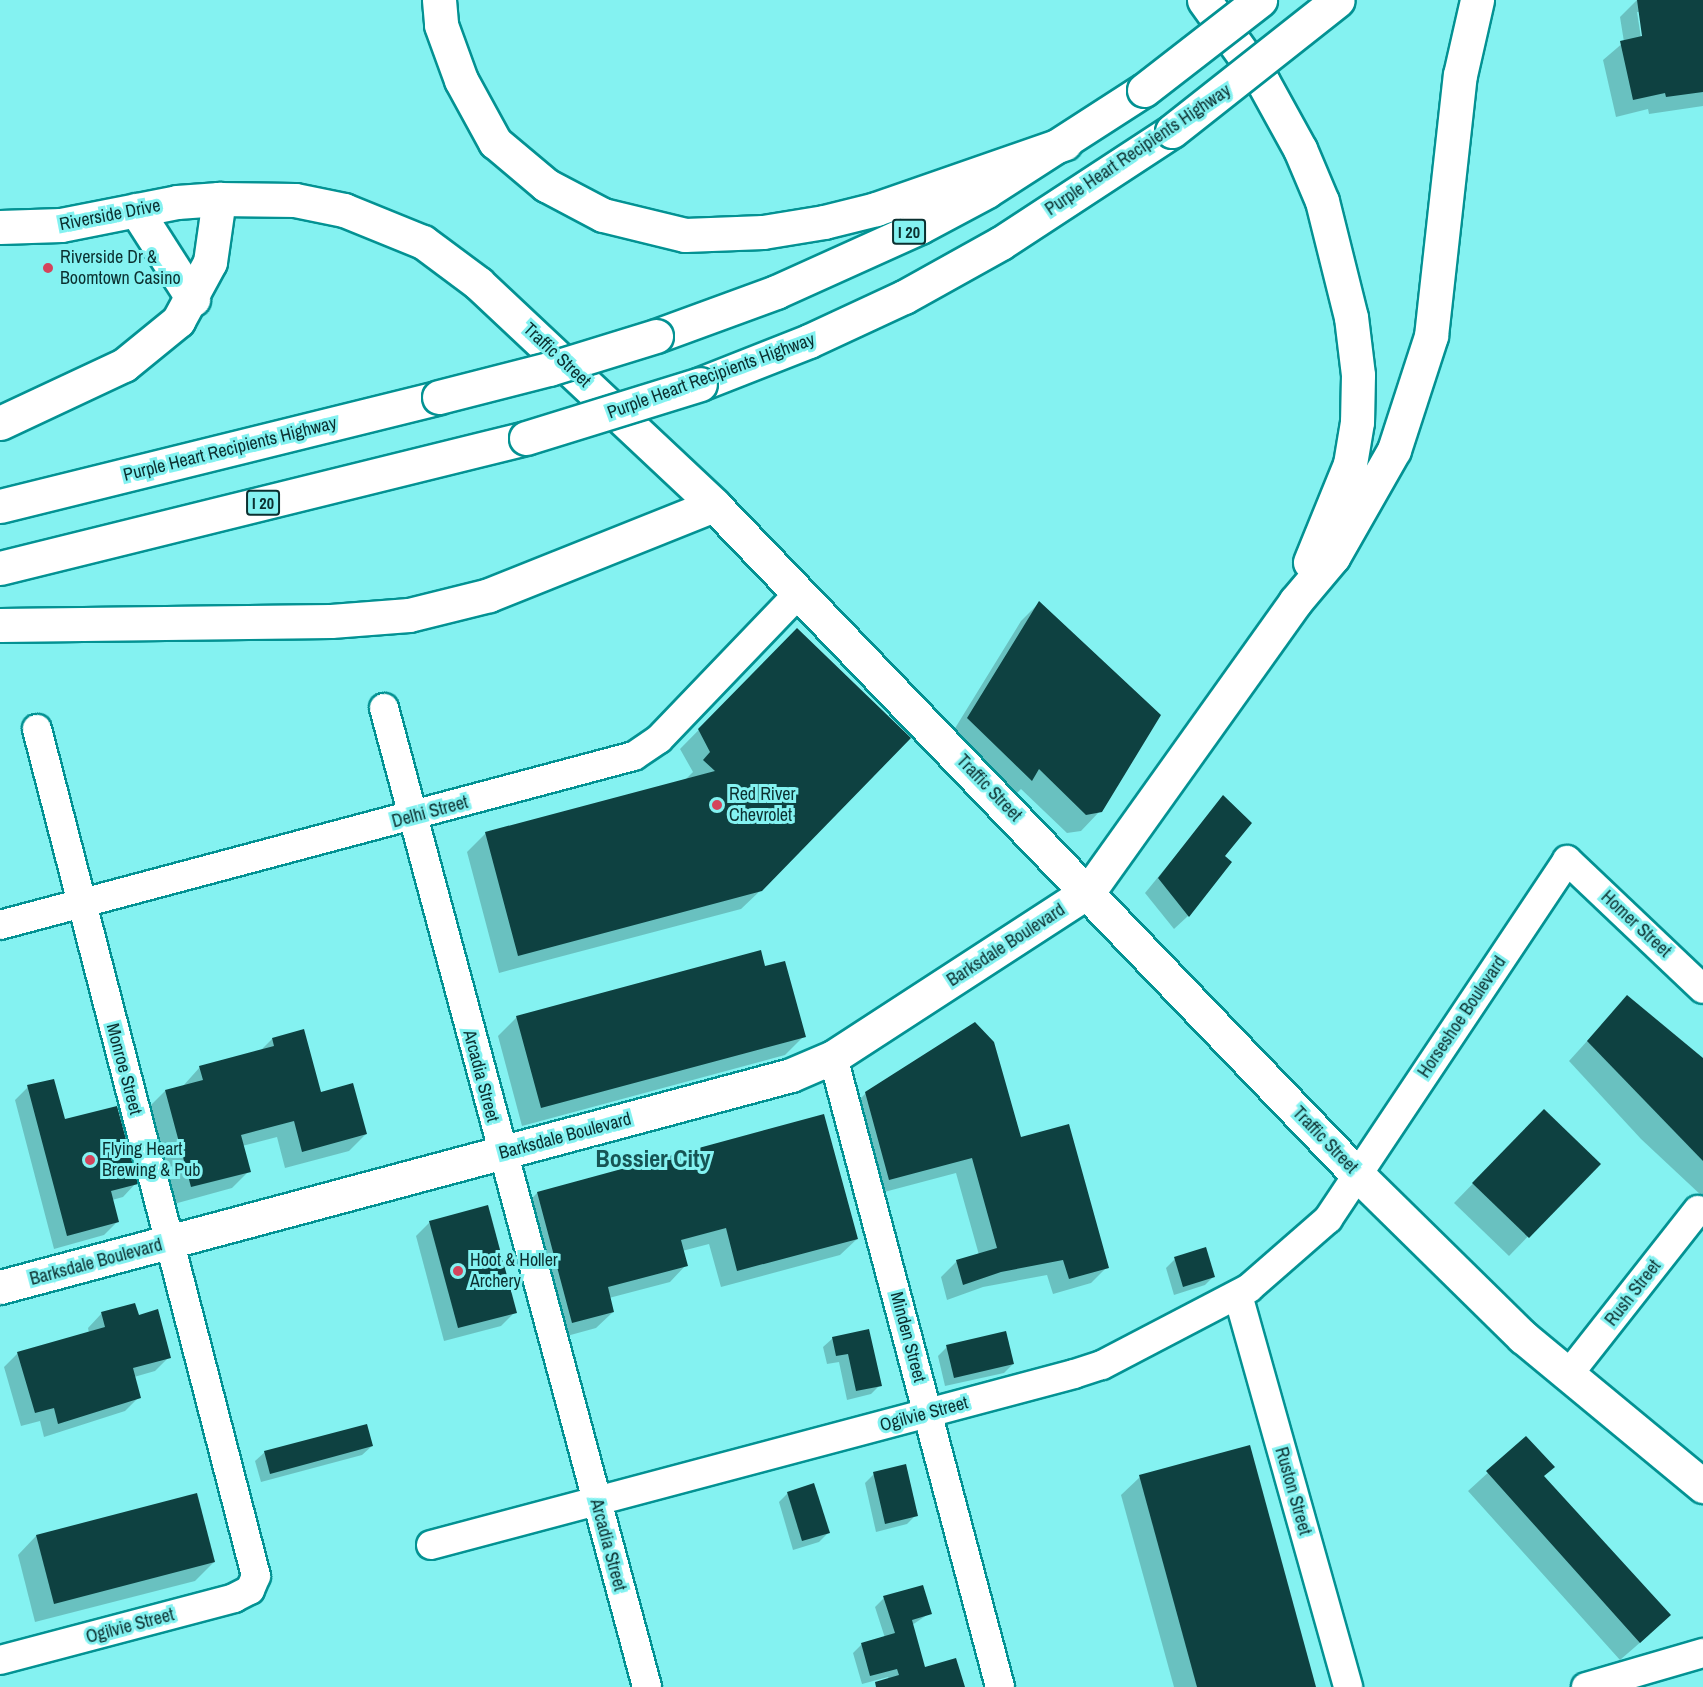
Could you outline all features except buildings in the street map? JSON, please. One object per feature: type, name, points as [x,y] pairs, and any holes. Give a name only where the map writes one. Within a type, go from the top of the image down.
[{"type":"main road","points":[[439,0],[441,25],[461,80],[495,142],[546,185],[603,215],[685,235],[763,232],[824,222],[876,209],[1065,143]]},
{"type":"main road","points":[[1204,0],[1263,82],[1300,149],[1322,201],[1351,317],[1358,375],[1357,422],[1350,464],[1295,602]]},
{"type":"main road","name":"Purple Heart Recipients Highway","points":[[0,506],[549,369],[656,336],[776,292],[909,232],[987,191],[1065,143],[1144,90],[1260,0]]},
{"type":"main road","name":"Purple Heart Recipients Highway","points":[[0,568],[526,438],[700,384],[810,341],[904,297],[1001,243],[1172,131],[1338,0]]},
{"type":"main road","points":[[1089,891],[1295,602],[1333,557],[1394,450],[1431,336],[1460,75],[1477,0]]},
{"type":"main road","points":[[0,423],[139,356],[178,321],[193,298],[214,246],[219,199]]},
{"type":"main road","name":"Riverside Drive","points":[[0,227],[61,225],[136,210],[219,199]]},
{"type":"main road","name":"Traffic Street","points":[[219,199],[313,202],[372,220],[423,242],[478,283],[714,505],[1089,891],[1357,1174],[1523,1337],[1703,1486]]},
{"type":"main road","points":[[136,210],[193,298]]},
{"type":"main road","points":[[0,625],[319,621],[408,615],[489,595],[714,505]]},
{"type":"main road","name":"Barksdale Boulevard","points":[[0,1287],[791,1075],[833,1058],[1089,891]]},
{"type":"street","name":"Delhi Street","points":[[0,925],[584,771],[647,749],[799,593]]},
{"type":"street","name":"Arcadia Street","points":[[384,708],[501,1153],[647,1687]]},
{"type":"street","name":"Monroe Street","points":[[37,729],[80,903],[254,1559],[254,1583]]},
{"type":"street","name":"Homer Street","points":[[1567,860],[1703,989]]},
{"type":"street","name":"Horseshoe Boulevard","points":[[1357,1174],[1567,860]]},
{"type":"street","name":"Minden Street","points":[[833,1058],[1000,1687]]},
{"type":"street","name":"Ogilvie Street","points":[[431,1545],[1102,1365],[1238,1295],[1306,1242],[1334,1211],[1357,1174]]},
{"type":"street","name":"Rush Street","points":[[1568,1376],[1698,1210]]},
{"type":"street","name":"Ruston Street","points":[[1238,1295],[1348,1687]]},
{"type":"street","name":"Ogilvie Street","points":[[0,1660],[244,1595],[254,1583]]},
{"type":"street","points":[[1586,1687],[1703,1653]]},
{"type":"place","name":"Riverside Dr & Boomtown Casino","points":[[48,268]]},
{"type":"place","name":"Red River Chevrolet","points":[[717,805]]},
{"type":"place","name":"Flying Heart Brewing & Pub","points":[[90,1160]]},
{"type":"place","name":"Hoot & Holler Archery","points":[[458,1271]]},
{"type":"district","name":"Bossier City","points":[[653,1159]]}]
